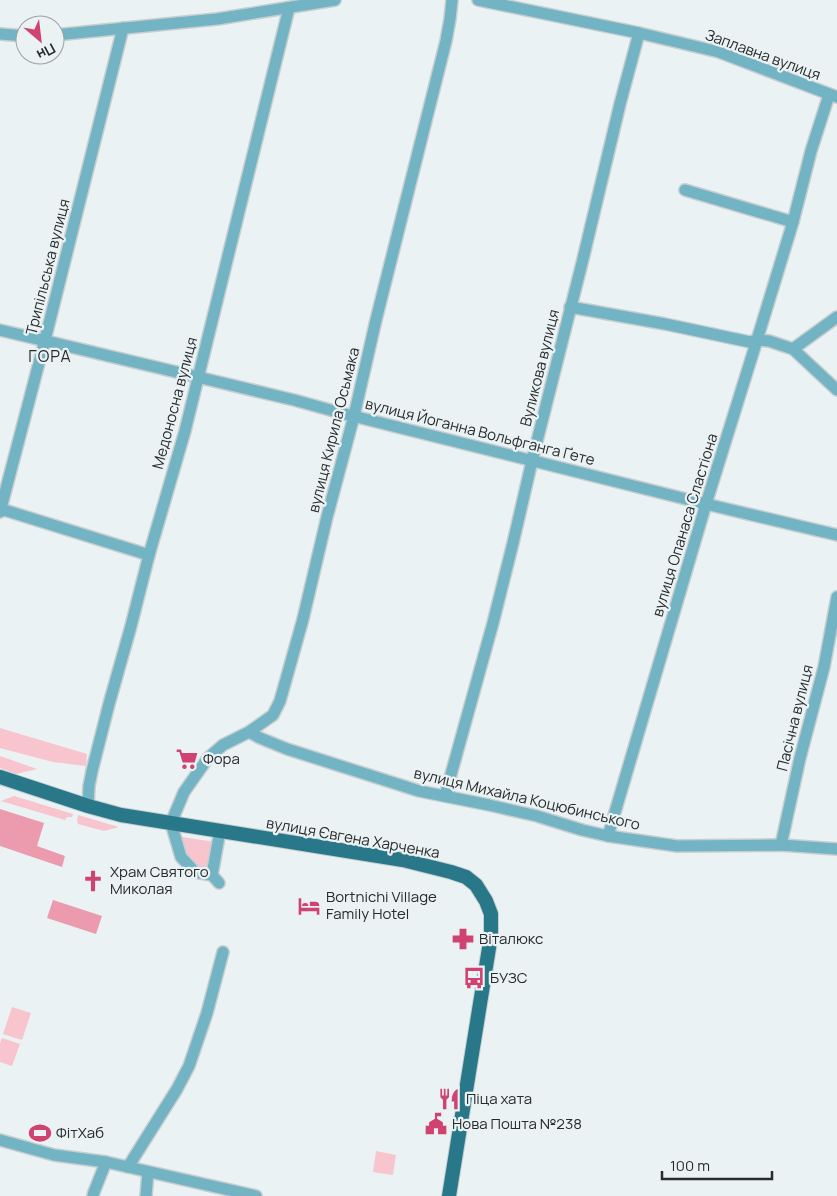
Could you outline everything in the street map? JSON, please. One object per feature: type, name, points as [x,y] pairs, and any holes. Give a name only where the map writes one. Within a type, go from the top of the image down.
[{"type":"main road","name":"вулиця Євгена Харченка","points":[[0,777],[121,815],[403,860],[466,877],[476,885],[486,901],[491,914],[491,932],[449,1196]]},
{"type":"street","points":[[65,34],[216,19],[335,0]]},
{"type":"street","name":"вулиця Кирила Осьмака","points":[[171,823],[184,792],[208,758],[223,746],[249,732],[273,715],[280,701],[303,619],[327,517],[354,416],[376,320],[446,41],[452,0]]},
{"type":"street","name":"Заплавна вулиця","points":[[478,0],[534,5],[719,52],[833,96]]},
{"type":"street","name":"Медоносна вулиця","points":[[88,806],[92,771],[198,378],[290,8]]},
{"type":"street","name":"Трипільська вулиця","points":[[0,511],[123,28]]},
{"type":"street","name":"Вуликова вулиця","points":[[446,796],[493,623],[639,33]]},
{"type":"street","points":[[0,34],[15,35]]},
{"type":"street","name":"вулиця Опанаса Сластіона","points":[[608,836],[706,504],[793,222],[811,151],[833,96]]},
{"type":"street","points":[[685,190],[793,222]]},
{"type":"street","points":[[570,307],[750,342],[758,340],[769,341],[793,348],[837,390]]},
{"type":"street","points":[[793,348],[837,317]]},
{"type":"street","name":"вулиця Йоганна Вольфганга Ґете","points":[[0,330],[294,400],[532,461],[837,535]]},
{"type":"street","points":[[0,511],[149,555]]},
{"type":"street","name":"Пасічна вулиця","points":[[781,845],[800,758],[824,667],[837,597]]},
{"type":"street","name":"вулиця Михайла Коцюбинського","points":[[249,732],[288,749],[419,791],[537,816],[608,836],[677,846],[781,845],[837,849]]},
{"type":"street","points":[[171,823],[181,857],[195,872],[215,879],[220,831]]},
{"type":"street","points":[[128,1168],[189,1066],[207,1013],[224,952]]},
{"type":"street","points":[[0,1140],[54,1155],[106,1162],[256,1196]]},
{"type":"street","points":[[94,1196],[106,1162]]},
{"type":"street","points":[[146,1196],[148,1172]]},
{"type":"shaded area","points":[[0,728],[87,754],[86,766],[53,762],[0,748]]},
{"type":"shaded area","points":[[0,756],[37,769],[16,774],[0,768]]},
{"type":"shaded area","points":[[14,796],[73,814],[72,817],[67,817],[65,820],[1,801]]},
{"type":"shaded area","points":[[0,809],[44,823],[37,846],[65,856],[62,867],[0,846]]},
{"type":"shaded area","points":[[78,815],[119,827],[104,831],[78,824]]},
{"type":"shaded area","points":[[182,837],[215,842],[211,869],[199,868],[189,858],[181,847]]},
{"type":"shaded area","points":[[53,900],[102,916],[96,934],[47,918]]},
{"type":"shaded area","points":[[12,1007],[31,1013],[22,1040],[3,1034]]},
{"type":"shaded area","points":[[2,1038],[20,1044],[12,1066],[0,1062],[0,1043]]},
{"type":"shaded area","points":[[376,1151],[396,1155],[393,1175],[373,1172]]},
{"type":"place","name":"Фора","points":[[187,759]]},
{"type":"place","name":"Храм Святого Миколая","points":[[93,881]]},
{"type":"place","name":"Bortnichi Village Family Hotel","points":[[309,906]]},
{"type":"place","name":"Віталюкс","points":[[463,939]]},
{"type":"place","name":"БУЗС","points":[[474,978]]},
{"type":"place","name":"Піца хата","points":[[449,1099]]},
{"type":"place","name":"Нова Пошта №238","points":[[436,1124]]},
{"type":"place","name":"ФітХаб","points":[[40,1133]]},
{"type":"district","name":"ГОРА","points":[[50,356]]}]
